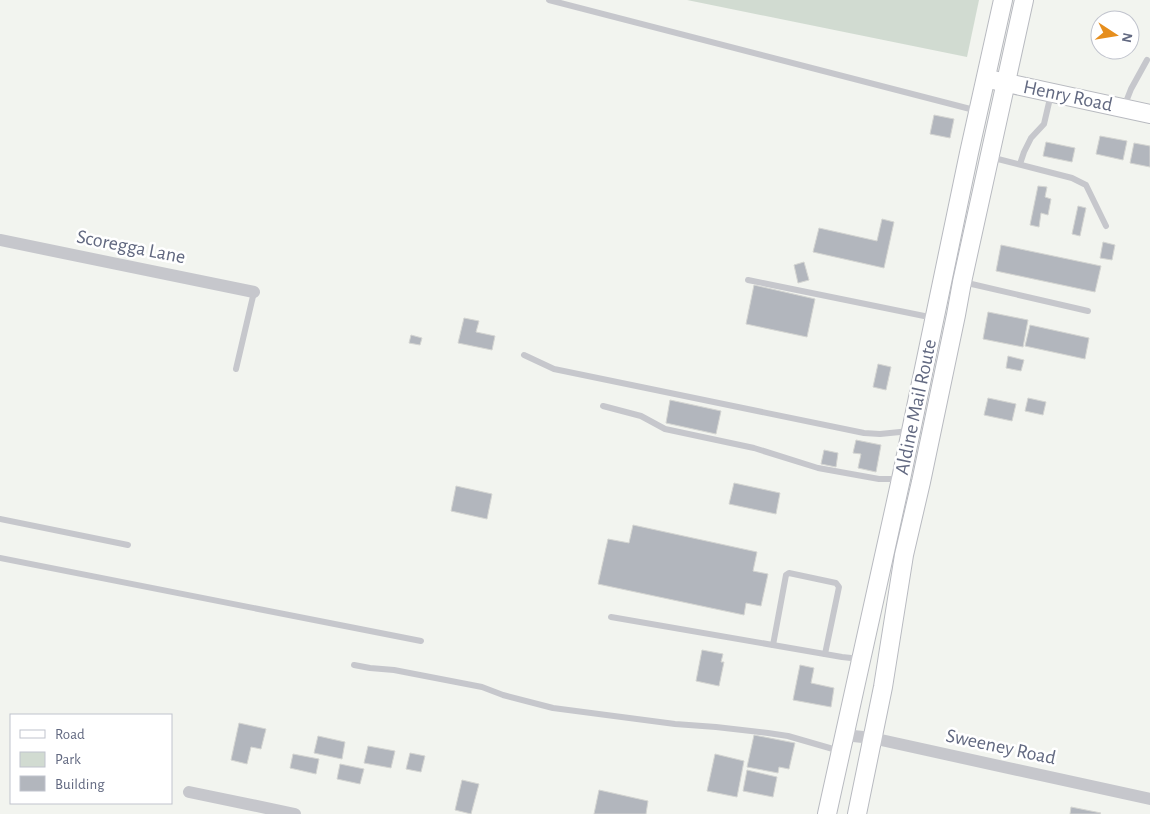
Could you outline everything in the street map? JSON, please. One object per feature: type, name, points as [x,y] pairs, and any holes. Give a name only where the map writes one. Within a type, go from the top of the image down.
[{"type":"main road","name":"Aldine Mail Route","points":[[827,814],[862,660],[1003,0]]},
{"type":"main road","name":"Aldine Mail Route","points":[[857,814],[887,663],[904,555],[1024,0]]},
{"type":"main road","name":"Henry Road","points":[[986,78],[1150,114]]},
{"type":"main road","points":[[943,279],[962,282]]},
{"type":"main road","points":[[901,479],[921,482]]},
{"type":"main road","points":[[862,660],[887,663]]},
{"type":"street","name":"Scoregga Lane","points":[[0,240],[254,292]]},
{"type":"street","name":"Sweeney Road","points":[[842,743],[872,738],[1150,799]]},
{"type":"street","points":[[189,792],[295,814]]},
{"type":"lane","points":[[548,0],[978,111]]},
{"type":"lane","points":[[1124,108],[1131,89],[1147,60]]},
{"type":"lane","points":[[1020,164],[1031,138],[1044,124],[1052,93]]},
{"type":"lane","points":[[989,156],[1072,178],[1086,185],[1106,226]]},
{"type":"lane","points":[[748,280],[935,319]]},
{"type":"lane","points":[[962,282],[1088,310]]},
{"type":"lane","points":[[236,369],[254,292]]},
{"type":"lane","points":[[524,355],[554,369],[864,433],[880,434],[911,430]]},
{"type":"lane","points":[[603,406],[641,416],[665,429],[754,448],[818,468],[879,479],[901,479]]},
{"type":"lane","points":[[0,519],[128,545]]},
{"type":"lane","points":[[0,558],[421,640]]},
{"type":"lane","points":[[773,645],[786,575],[789,573],[836,583],[839,587],[825,654]]},
{"type":"lane","points":[[611,617],[862,660]]},
{"type":"lane","points":[[354,665],[394,670],[482,687],[503,696],[553,708],[842,743]]},
{"type":"green space","points":[[687,0],[979,0],[967,57]]},
{"type":"building","points":[[934,115],[954,119],[950,138],[930,134]]},
{"type":"building","points":[[1100,136],[1127,141],[1123,160],[1096,154]]},
{"type":"building","points":[[1046,142],[1075,148],[1072,162],[1043,156]]},
{"type":"building","points":[[1134,143],[1150,146],[1150,167],[1130,163]]},
{"type":"building","points":[[1038,186],[1047,187],[1045,197],[1051,199],[1048,215],[1041,213],[1039,227],[1030,225]]},
{"type":"building","points":[[1078,206],[1086,208],[1080,236],[1072,234]]},
{"type":"building","points":[[882,219],[894,222],[884,268],[813,252],[819,228],[877,241]]},
{"type":"building","points":[[1103,242],[1115,245],[1112,260],[1100,258]]},
{"type":"building","points":[[1001,245],[1101,266],[1095,292],[996,271]]},
{"type":"building","points":[[804,262],[809,280],[798,283],[794,265]]},
{"type":"building","points":[[754,285],[815,299],[807,337],[746,324]]},
{"type":"building","points":[[988,312],[1028,320],[1023,347],[983,339]]},
{"type":"building","points":[[464,318],[479,321],[476,332],[495,336],[492,350],[458,343]]},
{"type":"building","points":[[1030,325],[1089,338],[1085,359],[1025,346]]},
{"type":"building","points":[[411,335],[422,338],[420,345],[409,343]]},
{"type":"building","points":[[1008,356],[1024,360],[1021,371],[1006,368]]},
{"type":"building","points":[[878,364],[891,367],[886,390],[873,387]]},
{"type":"building","points":[[988,398],[1016,404],[1012,421],[984,415]]},
{"type":"building","points":[[1028,398],[1046,402],[1043,415],[1025,411]]},
{"type":"building","points":[[670,400],[721,411],[716,434],[666,423]]},
{"type":"building","points":[[856,440],[881,445],[876,472],[858,468],[861,454],[853,453]]},
{"type":"building","points":[[824,450],[838,453],[836,467],[821,464]]},
{"type":"building","points":[[734,483],[780,493],[776,514],[729,504]]},
{"type":"building","points":[[456,486],[492,494],[487,519],[451,511]]},
{"type":"building","points":[[633,525],[757,552],[753,571],[768,574],[761,606],[746,603],[744,615],[598,584],[608,539],[629,543]]},
{"type":"building","points":[[702,650],[723,654],[721,662],[724,662],[719,686],[696,681]]},
{"type":"building","points":[[800,665],[814,668],[811,683],[834,688],[831,707],[793,700]]},
{"type":"building","points":[[239,723],[266,729],[261,749],[251,747],[247,764],[231,760]]},
{"type":"building","points":[[754,735],[795,743],[789,769],[779,767],[778,773],[747,767]]},
{"type":"building","points":[[318,736],[345,742],[342,759],[314,753]]},
{"type":"building","points":[[368,746],[395,751],[391,768],[364,763]]},
{"type":"building","points":[[410,753],[425,756],[421,772],[406,769]]},
{"type":"building","points":[[293,754],[319,759],[316,774],[290,768]]},
{"type":"building","points":[[715,754],[744,761],[737,797],[707,791]]},
{"type":"building","points":[[340,764],[364,769],[360,784],[337,779]]},
{"type":"building","points":[[747,770],[777,777],[773,797],[743,791]]},
{"type":"building","points":[[462,780],[479,784],[471,814],[455,810]]},
{"type":"building","points":[[599,790],[648,801],[646,814],[594,814]]},
{"type":"building","points":[[1071,807],[1101,813],[1070,814]]}]
